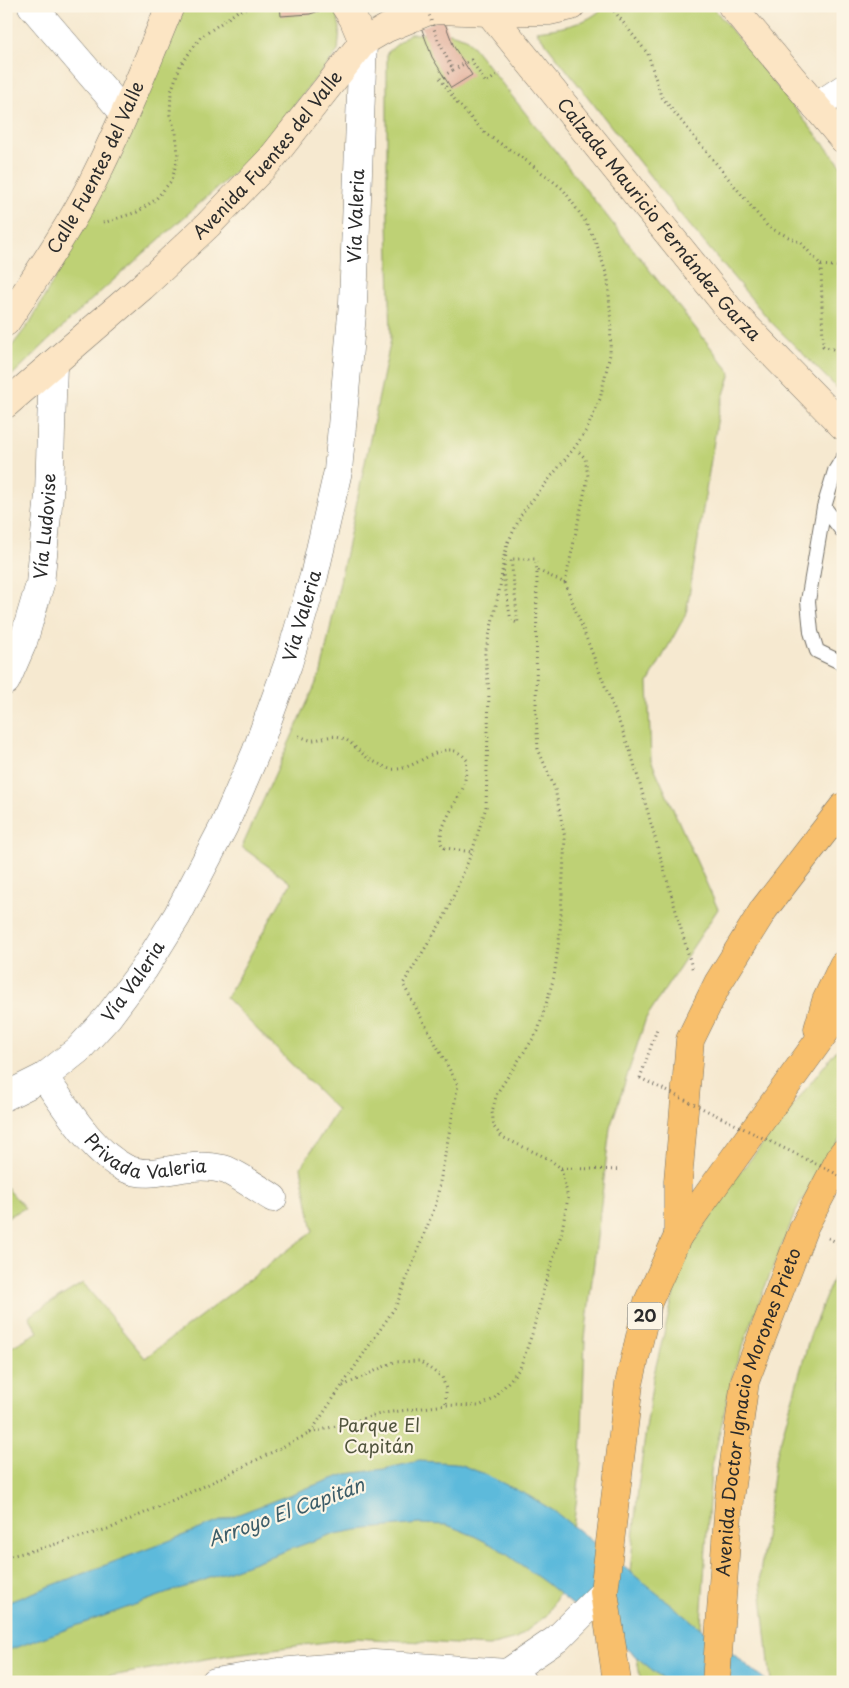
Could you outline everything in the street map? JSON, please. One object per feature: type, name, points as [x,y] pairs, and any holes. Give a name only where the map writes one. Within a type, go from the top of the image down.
[{"type":"main road","points":[[678,1236],[678,1181],[690,1040],[718,984],[764,909],[843,807]]},
{"type":"main road","points":[[813,1048],[826,1001],[843,966]]},
{"type":"main road","name":"20","points":[[617,1682],[604,1592],[629,1384],[648,1302],[678,1236],[843,1007]]},
{"type":"main road","name":"Avenida Doctor Ignacio Morones Prieto","points":[[716,1682],[729,1500],[745,1381],[804,1227],[843,1153]]},
{"type":"street","points":[[32,6],[124,114]]},
{"type":"street","name":"Calle Fuentes del Valle","points":[[6,322],[92,184],[170,6]]},
{"type":"street","points":[[345,6],[353,18],[363,42]]},
{"type":"street","name":"Avenida Fuentes del Valle","points":[[6,404],[142,288],[208,225],[271,159],[363,42],[387,28],[426,12],[486,9],[549,11],[571,6]]},
{"type":"street","points":[[732,6],[843,139]]},
{"type":"street","name":"Calzada Mauricio Fernández Garza","points":[[486,9],[730,310],[843,426]]},
{"type":"street","name":"Vía Valeria","points":[[6,1096],[44,1077],[78,1050],[108,1017],[144,969],[177,916],[224,826],[256,752],[288,664],[313,579],[338,471],[353,303],[363,42]]},
{"type":"street","points":[[816,107],[843,89]]},
{"type":"street","name":"Vía Ludovise","points":[[6,682],[23,642],[40,584],[49,495],[53,364]]},
{"type":"street","name":"Privada Valeria","points":[[44,1077],[94,1144],[111,1159],[126,1168],[142,1173],[155,1173],[193,1167],[226,1169],[273,1198]]},
{"type":"street","points":[[215,1682],[280,1672],[374,1664],[515,1677],[557,1639],[604,1592]]},
{"type":"lane","points":[[843,458],[835,470],[824,507],[808,601],[812,632],[817,651],[840,662],[843,661]]},
{"type":"lane","points":[[824,507],[843,532]]},
{"type":"path","points":[[103,224],[137,212],[155,200],[172,180],[178,155],[176,133],[170,115],[171,92],[180,66],[200,38],[238,10],[255,6]]},
{"type":"path","points":[[426,6],[438,40],[454,70]]},
{"type":"path","points":[[611,7],[648,54],[661,96],[673,112],[768,227],[801,243],[821,265],[823,346],[843,352]]},
{"type":"path","points":[[310,1433],[396,1306],[436,1204],[458,1085],[402,984],[445,916],[472,852],[486,807],[489,692],[485,654],[500,587],[505,549],[522,513],[575,447],[586,429],[600,399],[610,354],[612,325],[608,280],[597,246],[585,221],[563,189],[524,159],[486,134],[456,103],[440,78],[470,60],[486,83],[500,74]]},
{"type":"path","points":[[821,265],[843,266]]},
{"type":"path","points":[[577,450],[585,458],[588,476],[565,583],[631,753],[694,971]]},
{"type":"path","points":[[508,542],[503,574],[511,621],[518,623],[511,559],[535,559],[538,570],[536,714],[538,749],[555,789],[565,838],[560,933],[554,976],[538,1031],[497,1093],[492,1112],[494,1127],[502,1136],[547,1158],[561,1168],[621,1170]]},
{"type":"path","points":[[538,570],[565,583]]},
{"type":"path","points":[[299,736],[310,740],[340,737],[355,746],[372,761],[390,769],[412,766],[436,752],[448,749],[459,752],[467,760],[466,770],[462,788],[444,822],[440,842],[445,848],[472,852]]},
{"type":"path","points":[[657,1029],[640,1078],[843,1177]]},
{"type":"path","points":[[6,1557],[39,1550],[111,1528],[211,1483],[310,1433],[384,1413],[446,1405],[479,1406],[494,1399],[520,1368],[561,1235],[568,1198],[561,1168]]},
{"type":"path","points":[[342,1386],[394,1362],[419,1361],[442,1377],[446,1389],[446,1405]]},
{"type":"green space","points":[[184,6],[335,6],[340,28],[338,51],[254,155],[89,302],[6,381],[6,354],[31,321],[83,228],[164,56]]},
{"type":"green space","points":[[605,6],[712,6],[843,168],[843,394],[771,322],[676,209],[536,31],[564,27],[582,21],[590,18]]},
{"type":"green space","name":"Parque El Capitán","points":[[450,33],[466,38],[731,373],[719,410],[686,614],[648,683],[651,760],[718,909],[646,1018],[610,1128],[585,1338],[581,1463],[567,1579],[547,1615],[516,1639],[489,1646],[356,1638],[228,1655],[78,1682],[6,1682],[6,1350],[38,1332],[29,1316],[83,1283],[145,1358],[313,1231],[301,1167],[337,1110],[226,998],[291,883],[242,847],[321,672],[391,339],[387,180],[387,53],[409,34]]},
{"type":"green space","points":[[843,1042],[843,1133],[796,1211],[733,1373],[711,1471],[701,1623],[695,1682],[641,1682],[627,1604],[638,1488],[653,1378],[682,1261],[734,1180]]},
{"type":"green space","points":[[6,1187],[25,1208],[6,1218]]},
{"type":"green space","points":[[843,1254],[843,1682],[771,1682],[760,1575],[775,1460],[811,1333]]},
{"type":"water","name":"Arroyo El Capitán","points":[[419,1461],[456,1463],[482,1473],[529,1496],[554,1511],[768,1682],[667,1682],[546,1583],[498,1548],[447,1525],[419,1524],[357,1530],[330,1535],[6,1651],[6,1603],[315,1485],[347,1474],[384,1469]]},
{"type":"building","points":[[280,6],[331,7],[310,14],[281,16]]},
{"type":"building","points":[[443,18],[454,47],[472,75],[451,88],[432,57],[421,27]]}]
